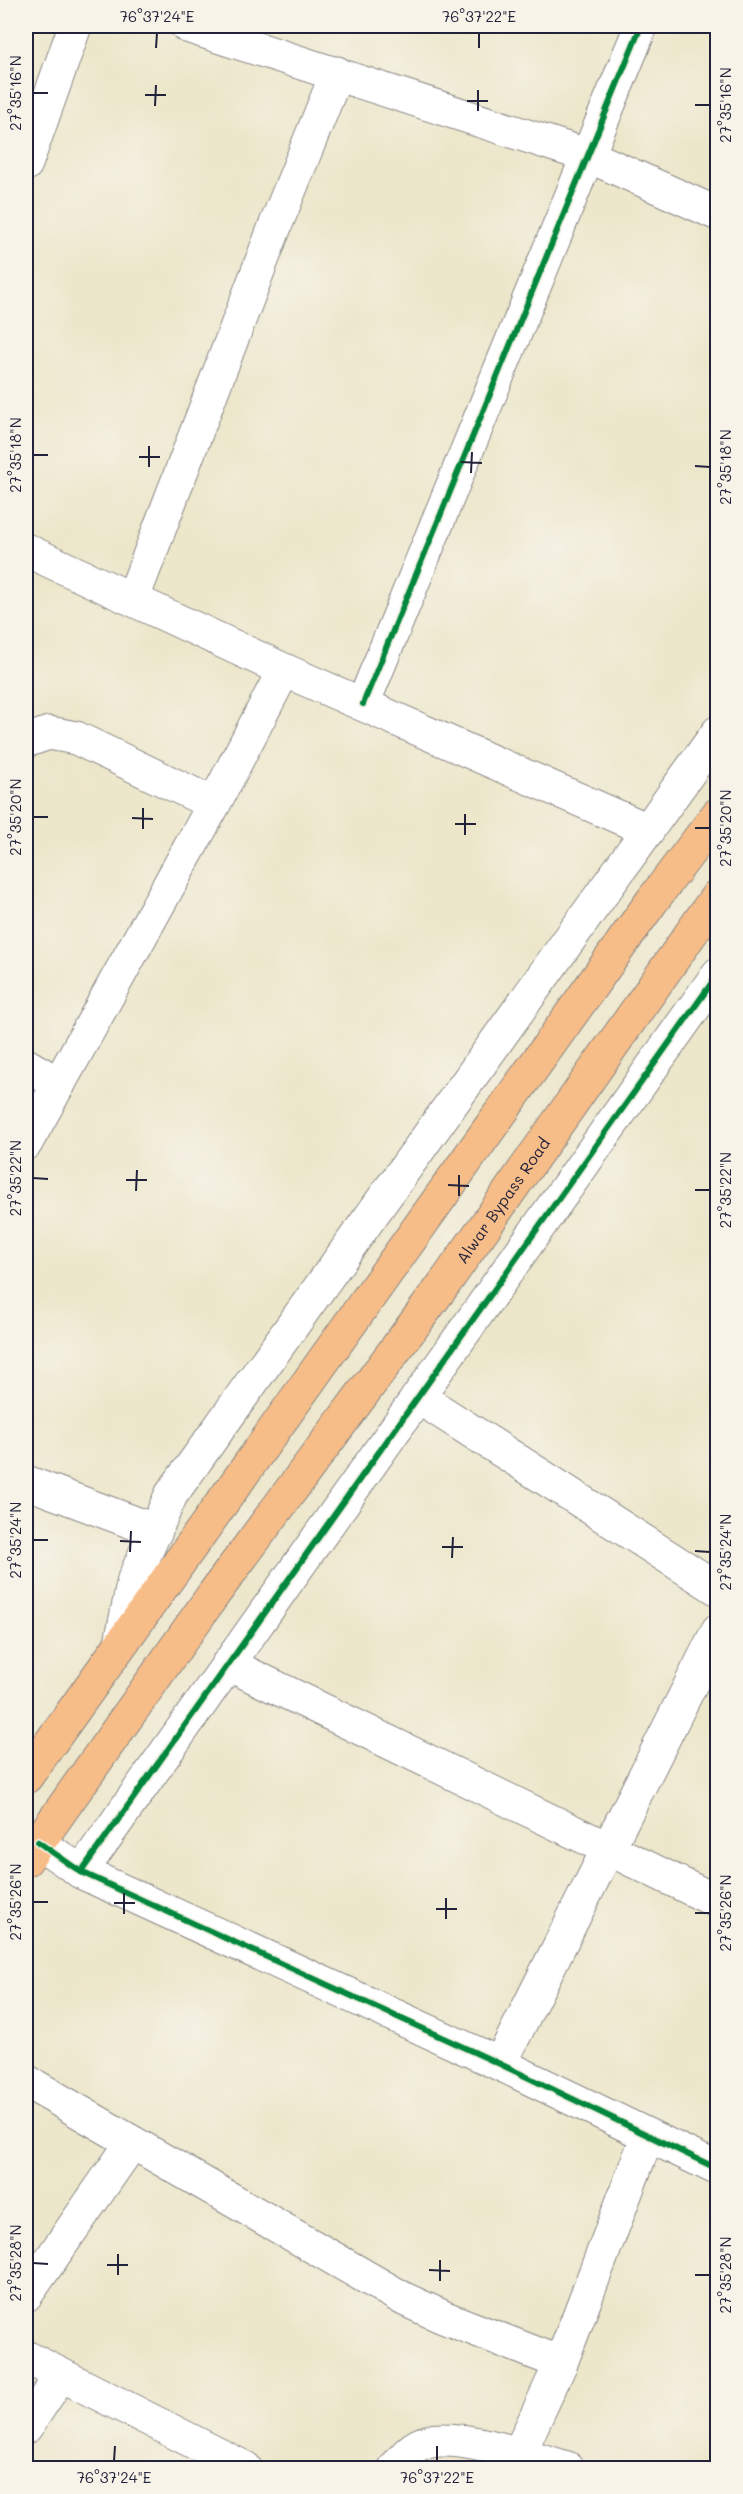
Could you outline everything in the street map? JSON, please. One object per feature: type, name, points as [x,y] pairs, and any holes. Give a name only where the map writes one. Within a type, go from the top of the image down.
[{"type":"main road","points":[[27,1772],[652,901],[717,814]]},
{"type":"main road","name":"Alwar Bypass Road","points":[[32,1851],[282,1501],[447,1280],[717,895]]},
{"type":"street","points":[[26,164],[75,26]]},
{"type":"street","points":[[187,26],[589,156],[717,214]]},
{"type":"street","points":[[363,704],[641,26]]},
{"type":"street","points":[[133,598],[269,240],[337,73]]},
{"type":"street","points":[[26,550],[284,670],[648,830]]},
{"type":"street","points":[[26,1143],[214,804],[284,670]]},
{"type":"street","points":[[121,1642],[134,1579],[171,1495],[717,732]]},
{"type":"street","points":[[26,741],[49,733],[76,738],[214,804]]},
{"type":"street","points":[[81,1872],[717,974]]},
{"type":"street","points":[[26,1065],[59,1084]]},
{"type":"street","points":[[418,1397],[717,1589]]},
{"type":"street","points":[[26,1482],[156,1531]]},
{"type":"street","points":[[500,2064],[717,1630]]},
{"type":"street","points":[[228,1664],[717,1902]]},
{"type":"street","points":[[32,1851],[500,2064],[717,2169]]},
{"type":"street","points":[[26,2081],[404,2299],[443,2317],[561,2363]]},
{"type":"street","points":[[519,2454],[561,2363],[647,2137]]},
{"type":"street","points":[[26,2295],[132,2143]]},
{"type":"street","points":[[26,2357],[245,2469]]},
{"type":"street","points":[[26,2427],[62,2375]]},
{"type":"street","points":[[395,2469],[409,2451],[426,2442],[448,2439],[519,2454],[567,2469]]},
{"type":"cycle path","points":[[363,704],[641,26]]},
{"type":"cycle path","points":[[81,1872],[718,974]]},
{"type":"cycle path","points":[[38,1842],[81,1872],[500,2064],[718,2169]]}]
